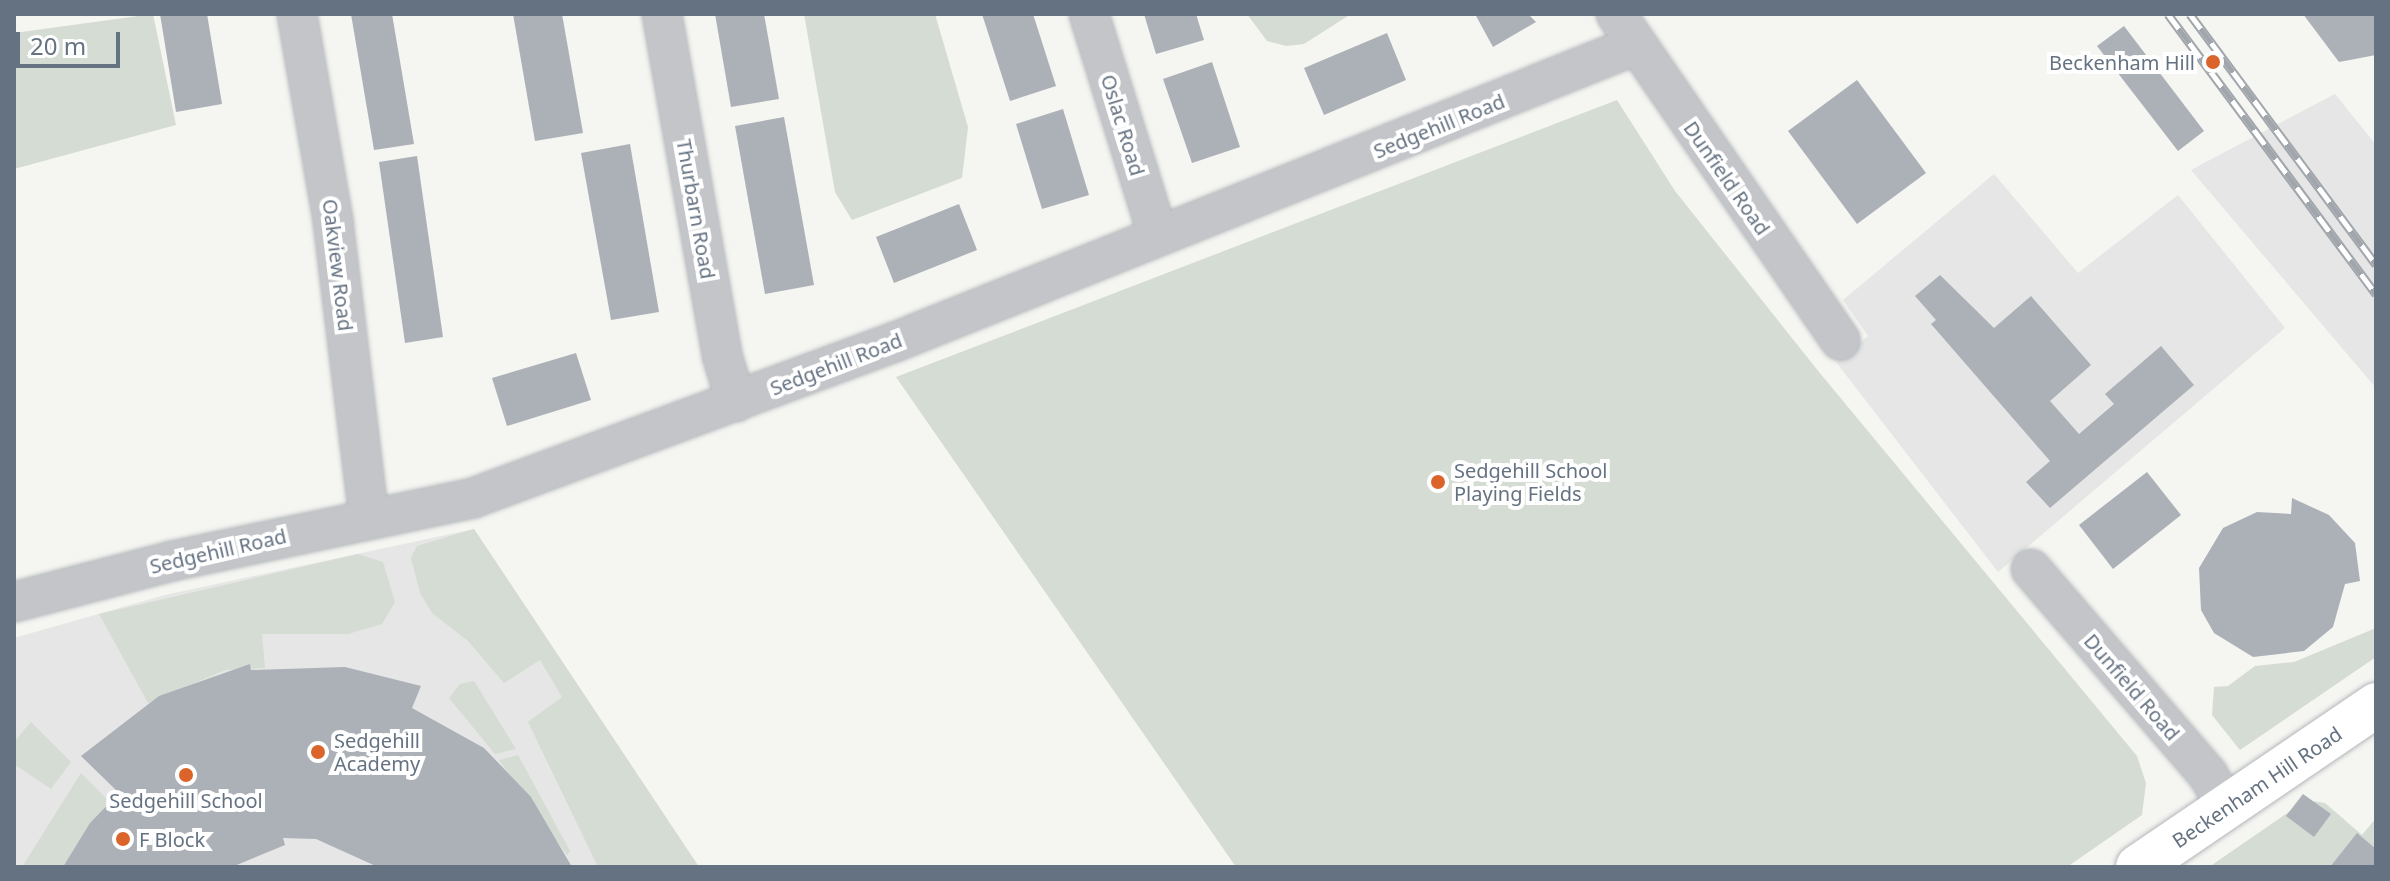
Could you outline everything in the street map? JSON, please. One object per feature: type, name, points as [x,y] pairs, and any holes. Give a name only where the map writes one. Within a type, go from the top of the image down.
[{"type":"main road","name":"Beckenham Hill Road","points":[[2138,867],[2376,705]]},
{"type":"street","name":"Oakview Road","points":[[297,14],[333,221],[369,517]]},
{"type":"street","name":"Thurbarn Road","points":[[662,14],[722,355],[736,402]]},
{"type":"street","name":"Oslac Road","points":[[1089,14],[1158,236]]},
{"type":"street","name":"Sedgehill Road","points":[[14,602],[369,517],[473,498],[736,402],[1158,236],[1625,30]]},
{"type":"street","name":"Dunfield Road","points":[[1625,30],[1840,340]]},
{"type":"street","name":"Dunfield Road","points":[[2031,569],[2208,775],[2228,808]]},
{"type":"shaded area","points":[[153,14],[176,125],[14,169],[14,33]]},
{"type":"shaded area","points":[[804,14],[935,14],[968,127],[962,178],[852,220],[835,192]]},
{"type":"shaded area","points":[[1247,14],[1351,14],[1304,44],[1286,46],[1267,41]]},
{"type":"shaded area","points":[[2335,94],[2376,145],[2376,388],[2191,170]]},
{"type":"shaded area","name":"Sedgehill School Playing Fields","points":[[1617,100],[1675,191],[1819,372],[2137,756],[2146,783],[2142,815],[2067,867],[1236,867],[896,377]]},
{"type":"shaded area","points":[[1994,174],[2078,273],[2178,195],[2285,328],[1998,572],[1836,362],[1868,336],[1843,300]]},
{"type":"shaded area","name":"Sedgehill Academy","points":[[474,529],[699,867],[14,867],[14,638],[165,595]]},
{"type":"shaded area","points":[[474,529],[699,867],[598,867],[528,722],[562,697],[540,660],[504,683],[468,641],[432,613],[420,593],[411,558],[417,546]]},
{"type":"shaded area","points":[[358,554],[383,562],[395,602],[382,624],[348,634],[262,634],[265,668],[225,670],[148,703],[99,614]]},
{"type":"shaded area","points":[[2376,628],[2376,657],[2240,750],[2212,715],[2214,687],[2228,686],[2255,666],[2294,662]]},
{"type":"shaded area","points":[[474,681],[516,749],[495,754],[449,698],[460,684]]},
{"type":"shaded area","points":[[31,722],[71,762],[51,789],[14,764],[14,742]]},
{"type":"shaded area","points":[[518,755],[570,851],[567,855],[499,760]]},
{"type":"shaded area","points":[[81,773],[109,801],[63,867],[22,867]]},
{"type":"shaded area","points":[[2306,800],[2325,803],[2362,835],[2376,818],[2376,867],[2209,867]]},
{"type":"building","points":[[160,14],[207,14],[222,104],[176,112]]},
{"type":"building","points":[[351,14],[392,14],[414,144],[374,150]]},
{"type":"building","points":[[513,14],[562,14],[583,133],[535,141]]},
{"type":"building","points":[[715,14],[764,14],[779,99],[731,107]]},
{"type":"building","points":[[982,14],[1033,14],[1056,86],[1010,101]]},
{"type":"building","points":[[1144,14],[1196,14],[1204,40],[1156,54]]},
{"type":"building","points":[[1475,14],[1528,14],[1536,22],[1493,47]]},
{"type":"building","points":[[2303,14],[2376,14],[2376,55],[2339,62]]},
{"type":"building","name":"Beckenham Hill","points":[[2124,26],[2204,131],[2178,151],[2097,46]]},
{"type":"building","points":[[1387,33],[1406,80],[1324,115],[1304,68]]},
{"type":"building","points":[[1212,62],[1240,147],[1192,163],[1163,79]]},
{"type":"building","points":[[1857,80],[1926,173],[1857,224],[1788,131]]},
{"type":"building","points":[[1063,109],[1089,195],[1042,209],[1016,124]]},
{"type":"building","points":[[784,117],[814,285],[765,294],[735,126]]},
{"type":"building","points":[[630,144],[659,312],[611,320],[581,153]]},
{"type":"building","points":[[417,156],[443,337],[405,343],[379,162]]},
{"type":"building","points":[[959,204],[977,250],[894,283],[876,237]]},
{"type":"building","points":[[1940,275],[1994,328],[2031,296],[2091,365],[2050,401],[2079,434],[2114,404],[2105,394],[2161,346],[2194,385],[2050,508],[2026,482],[2050,461],[1931,324],[1936,320],[1915,296]]},
{"type":"building","points":[[576,353],[591,400],[507,426],[492,378]]},
{"type":"building","points":[[2147,472],[2181,515],[2113,569],[2079,525]]},
{"type":"building","points":[[2292,498],[2329,515],[2355,543],[2360,581],[2345,584],[2333,627],[2304,651],[2253,657],[2214,633],[2201,610],[2199,568],[2223,528],[2257,512],[2291,514]]},
{"type":"building","points":[[250,664],[251,670],[345,667],[421,686],[412,708],[484,748],[531,797],[572,867],[378,867],[316,839],[283,838],[285,845],[232,867],[63,867],[90,823],[119,793],[81,756],[159,696]]},
{"type":"building","points":[[2303,794],[2331,814],[2314,837],[2286,816]]},
{"type":"building","points":[[2357,833],[2376,849],[2376,867],[2330,867]]},
{"type":"railway","points":[[2168,14],[2376,294]]},
{"type":"railway","points":[[2190,14],[2376,264]]},
{"type":"place","name":"Beckenham Hill","points":[[2213,62]]},
{"type":"place","name":"Sedgehill School Playing Fields","points":[[1438,482]]},
{"type":"place","name":"Sedgehill Academy","points":[[318,752]]},
{"type":"place","name":"Sedgehill School","points":[[186,775]]},
{"type":"place","name":"F Block","points":[[123,839]]}]
